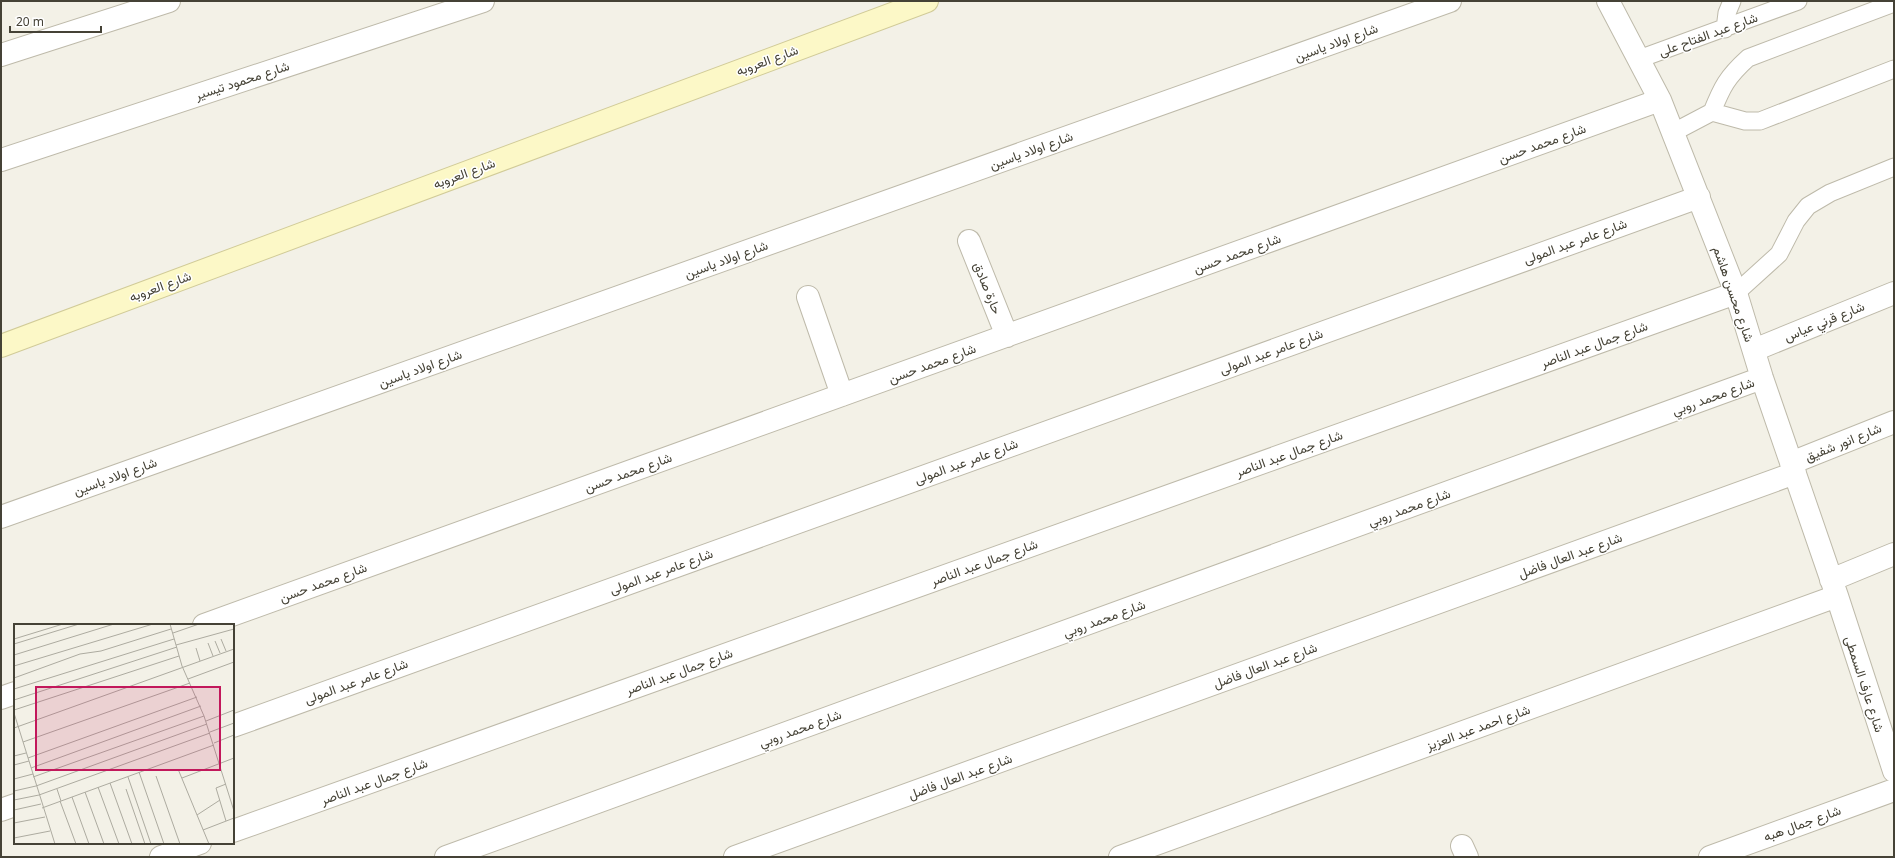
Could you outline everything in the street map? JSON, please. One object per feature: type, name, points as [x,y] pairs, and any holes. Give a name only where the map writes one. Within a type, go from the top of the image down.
[{"type":"street","points":[[1,55],[169,1]]},
{"type":"street","name":"شارع محمود تيسير","points":[[1,160],[483,1]]},
{"type":"street","name":"شارع العروبه","points":[[1,346],[927,1]]},
{"type":"street","name":"شارع اولاد ياسين","points":[[1,517],[1450,1]]},
{"type":"street","name":"شارع محسن هاشم","points":[[1608,1],[1660,100],[1674,132],[1736,293],[1762,378],[1834,588]]},
{"type":"street","name":"شارع محمد حسن","points":[[207,624],[1660,100]]},
{"type":"street","name":"شارع عامر عبد المولى","points":[[234,726],[1699,197]]},
{"type":"street","name":"حارة صادق","points":[[969,241],[1007,336]]},
{"type":"street","name":"شارع جمال عبد الناصر","points":[[234,831],[1736,293]]},
{"type":"street","name":"شارع قرني عياس","points":[[1754,350],[1894,293]]},
{"type":"street","points":[[808,297],[842,395]]},
{"type":"street","name":"شارع محمد روبي","points":[[446,857],[1762,378]]},
{"type":"street","name":"شارع انور شفيق","points":[[1793,468],[1894,422]]},
{"type":"street","name":"شارع عبد العال فاضل","points":[[735,857],[1793,468]]},
{"type":"street","name":"شارع احمد عبد العزيز","points":[[1120,857],[1834,588],[1894,554]]},
{"type":"street","name":"شارع عارف السمطى","points":[[1834,588],[1894,772]]},
{"type":"street","points":[[1,698],[14,693]]},
{"type":"street","name":"شارع جمال هبه","points":[[1710,857],[1894,790]]},
{"type":"street","points":[[1,810],[14,805]]},
{"type":"street","points":[[161,857],[197,844]]},
{"type":"lane","points":[[1725,28],[1727,13],[1732,1]]},
{"type":"lane","name":"شارع عبد الفتاح على","points":[[1639,59],[1798,1]]},
{"type":"lane","points":[[1674,132],[1712,112],[1723,85],[1733,71],[1748,58],[1894,3]]},
{"type":"lane","points":[[1712,112],[1745,120],[1760,120],[1894,69]]},
{"type":"lane","points":[[1736,293],[1779,254],[1796,221],[1808,206],[1830,193],[1894,167]]}]
